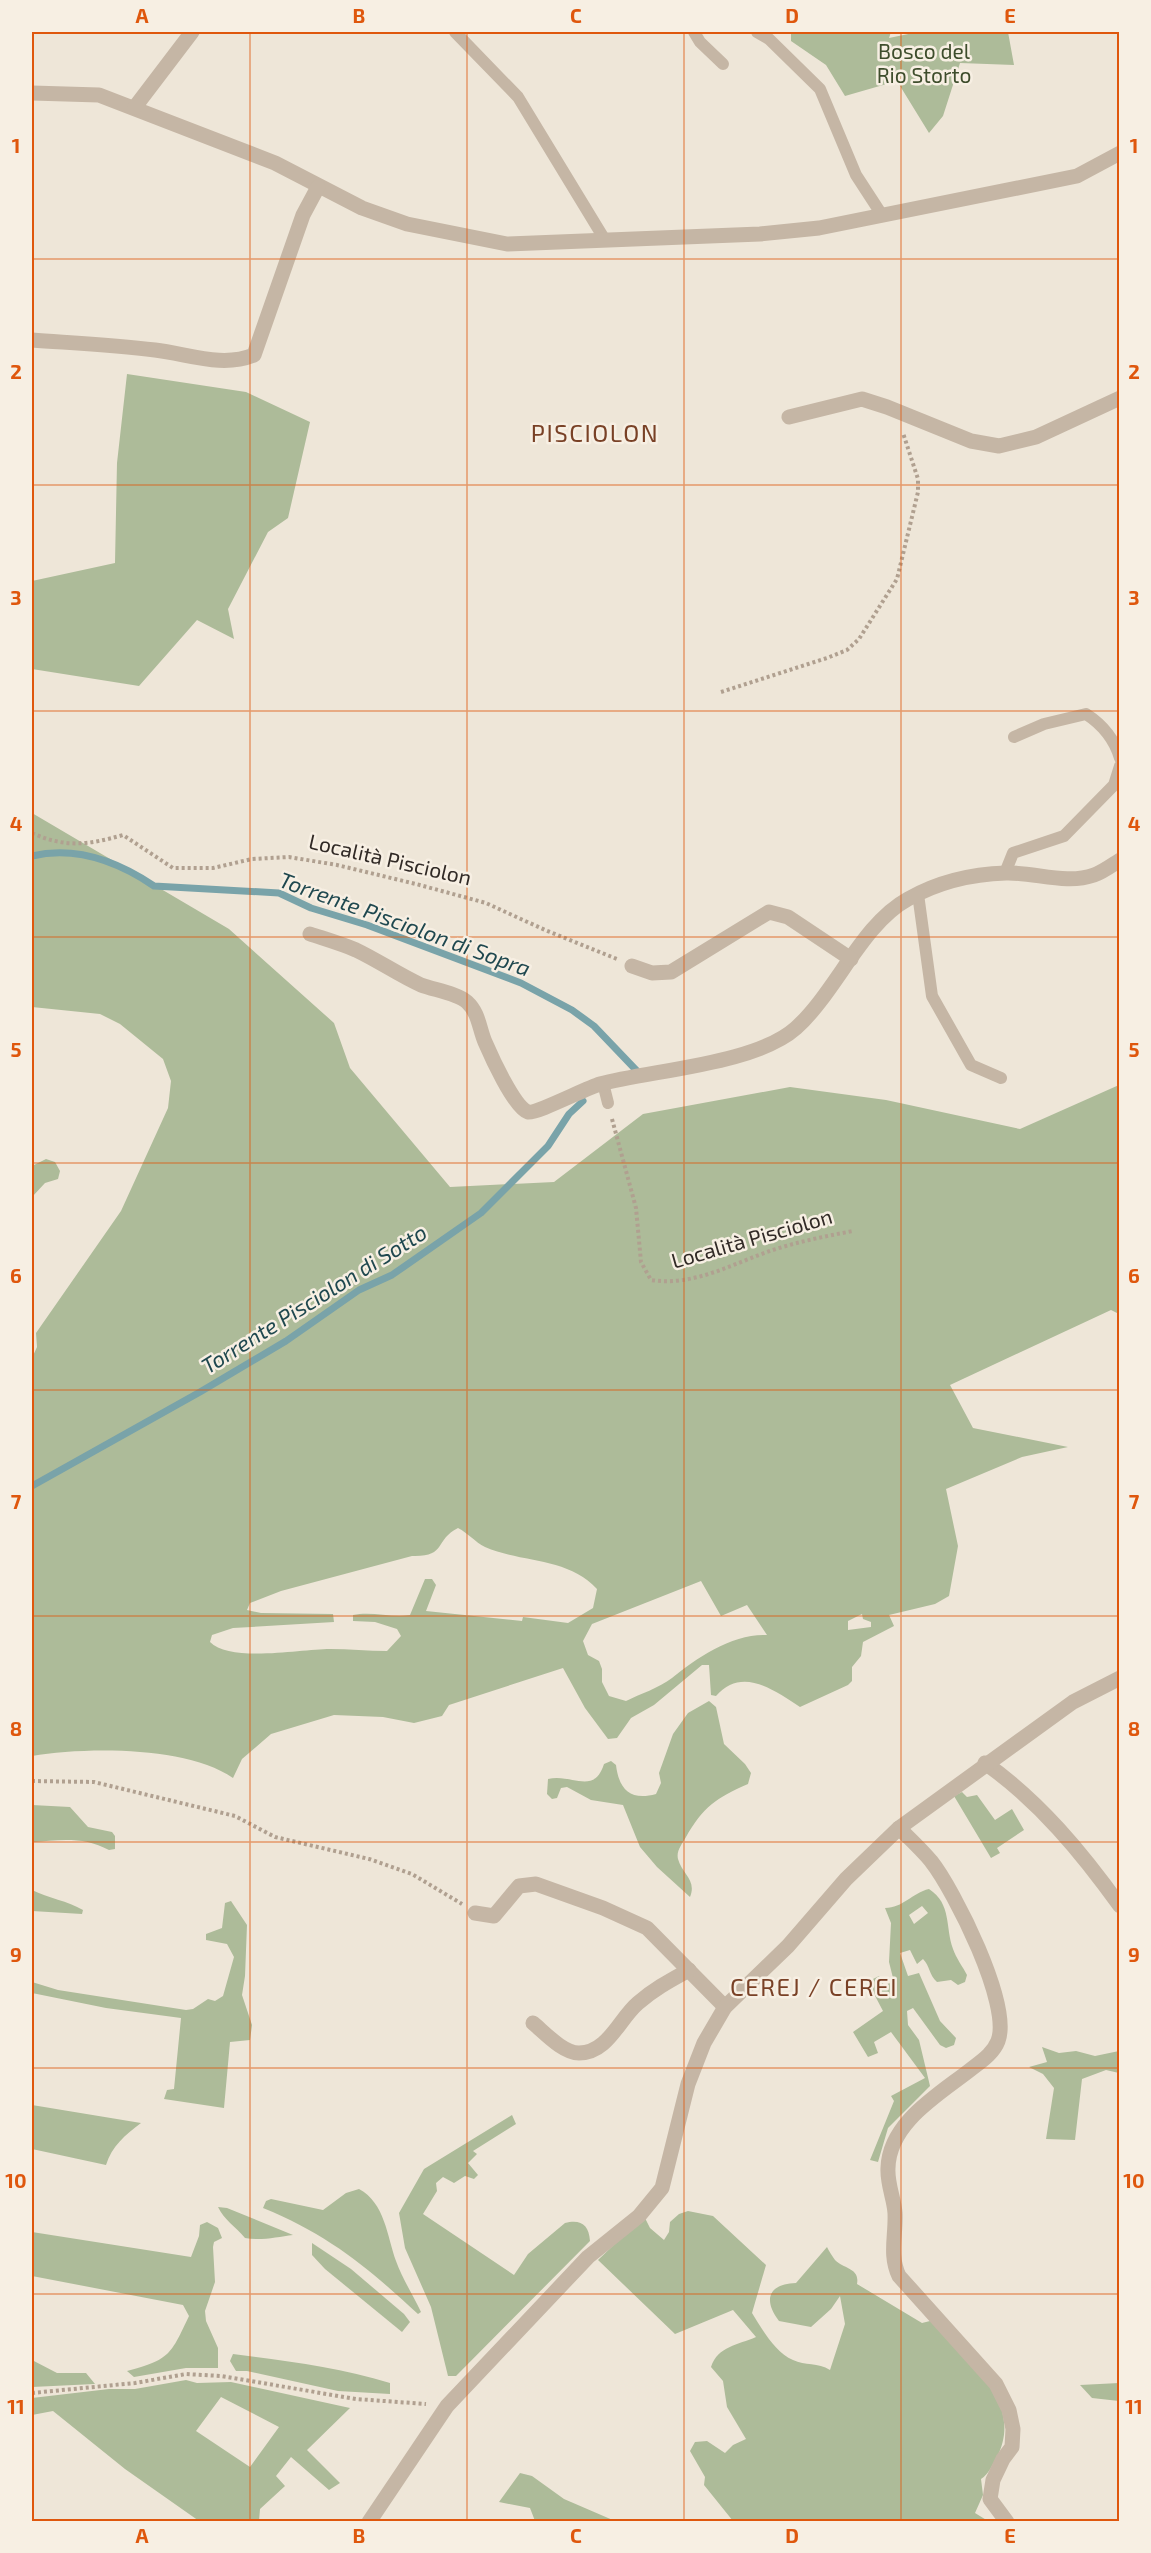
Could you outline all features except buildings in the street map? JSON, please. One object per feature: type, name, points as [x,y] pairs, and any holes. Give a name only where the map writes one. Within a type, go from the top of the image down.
[{"type":"street","points":[[135,107],[192,32]]},
{"type":"street","points":[[32,93],[99,95],[275,163],[362,208],[407,224],[507,244],[760,234],[819,228],[1077,176],[1119,153]]},
{"type":"street","points":[[32,340],[156,350],[214,360],[239,361],[254,355],[303,215],[318,187]]},
{"type":"street","points":[[789,417],[862,399],[970,441],[999,446],[1036,437],[1119,398]]},
{"type":"street","points":[[310,934],[355,950],[420,984],[466,1001],[479,1020],[484,1040],[519,1106],[529,1112],[539,1111],[580,1090],[603,1083],[693,1066],[778,1042],[797,1028],[825,997],[850,959],[877,926],[906,899],[946,882],[1005,873],[1060,879],[1094,875],[1119,860]]},
{"type":"street","points":[[632,966],[652,973],[671,972],[770,912],[788,917],[850,959]]},
{"type":"street","points":[[369,2522],[447,2406],[588,2257],[639,2216],[662,2188],[688,2084],[704,2043],[725,2007],[788,1946],[846,1879],[899,1828],[985,1763],[1073,1702],[1119,1678]]},
{"type":"street","points":[[985,1763],[1011,1781],[1042,1812],[1083,1858],[1119,1906]]},
{"type":"street","points":[[899,1828],[931,1860],[969,1924],[997,2004],[1000,2029],[998,2042],[986,2058],[923,2106],[904,2125],[892,2149],[887,2167],[895,2213],[893,2263],[899,2276],[996,2384],[1009,2410],[1013,2429],[1012,2447],[1003,2458],[993,2480],[990,2499],[1007,2522]]},
{"type":"street","points":[[476,1913],[494,1916],[519,1886],[536,1884],[603,1908],[647,1928],[725,2007]]},
{"type":"street","points":[[533,2023],[558,2044],[578,2054],[596,2050],[635,2005],[658,1986],[689,1970]]},
{"type":"lane","points":[[455,32],[518,97],[605,240]]},
{"type":"lane","points":[[694,32],[700,42],[723,64]]},
{"type":"lane","points":[[757,32],[769,39],[820,89],[856,175],[882,215]]},
{"type":"lane","points":[[1014,737],[1044,724],[1086,714],[1098,722],[1115,741],[1119,758]]},
{"type":"lane","points":[[1005,873],[1013,852],[1064,836],[1086,816],[1114,785],[1119,766]]},
{"type":"lane","points":[[918,894],[932,996],[971,1065],[1001,1078]]},
{"type":"lane","points":[[603,1083],[608,1103]]},
{"type":"path","points":[[721,692],[847,650],[866,629],[897,579],[918,492],[918,479],[903,430],[910,417]]},
{"type":"path","name":"Località Pisciolon","points":[[32,833],[52,842],[91,844],[123,835],[173,867],[213,868],[252,859],[289,857],[337,865],[486,903],[632,966]]},
{"type":"path","name":"Località Pisciolon","points":[[608,1103],[636,1208],[641,1262],[651,1280],[670,1283],[697,1278],[776,1249],[853,1231]]},
{"type":"path","points":[[32,1781],[94,1782],[235,1816],[275,1837],[369,1859],[412,1874],[476,1913]]},
{"type":"path","points":[[32,2393],[135,2383],[186,2374],[221,2376],[356,2399],[447,2406]]},
{"type":"green space","name":"Bosco del Rio Storto","points":[[791,32],[891,32],[889,38],[918,32],[1008,32],[1014,65],[960,63],[943,116],[929,133],[897,81],[845,96],[826,65],[791,41]]},
{"type":"green space","points":[[127,374],[246,392],[310,422],[288,518],[268,532],[228,609],[234,639],[197,620],[139,686],[32,669],[32,581],[115,563],[117,463]]},
{"type":"green space","points":[[32,813],[229,929],[334,1023],[350,1068],[450,1187],[554,1182],[643,1114],[790,1087],[886,1100],[1020,1129],[1119,1085],[1119,1314],[1111,1310],[950,1385],[973,1428],[1068,1447],[1022,1457],[946,1489],[958,1546],[949,1596],[935,1604],[889,1615],[894,1626],[863,1642],[861,1656],[852,1667],[852,1681],[800,1707],[769,1688],[747,1682],[736,1683],[726,1687],[716,1696],[711,1695],[709,1665],[702,1665],[654,1705],[631,1718],[617,1738],[608,1739],[585,1708],[563,1668],[449,1705],[442,1716],[414,1723],[383,1717],[334,1715],[271,1734],[242,1759],[233,1778],[213,1767],[190,1760],[136,1752],[80,1751],[32,1756],[32,1358],[37,1347],[36,1333],[121,1211],[168,1108],[171,1081],[163,1059],[120,1024],[100,1014],[32,1007]],"holes":[[[458,1528],[485,1547],[572,1571],[597,1589],[593,1608],[568,1623],[523,1617],[522,1621],[426,1611],[436,1585],[432,1579],[425,1579],[410,1615],[353,1615],[353,1621],[375,1622],[397,1629],[401,1636],[387,1651],[330,1649],[249,1653],[233,1652],[210,1642],[212,1635],[233,1628],[334,1622],[333,1614],[261,1613],[247,1610],[250,1603],[281,1591],[412,1556],[431,1554]],[[701,1581],[721,1616],[747,1605],[767,1635],[742,1638],[716,1648],[667,1682],[626,1701],[609,1696],[602,1682],[602,1669],[599,1661],[588,1655],[583,1641],[592,1624]],[[862,1614],[863,1619],[871,1622],[871,1627],[848,1630],[848,1621]]]},
{"type":"green space","points":[[46,1159],[55,1162],[60,1171],[58,1179],[45,1183],[32,1197],[32,1166]]},
{"type":"green space","points":[[709,1701],[716,1707],[724,1744],[751,1773],[748,1784],[711,1804],[698,1818],[680,1848],[678,1859],[692,1886],[690,1897],[657,1867],[640,1847],[623,1805],[591,1800],[567,1787],[561,1788],[557,1798],[552,1799],[547,1794],[548,1779],[588,1781],[600,1774],[604,1764],[611,1761],[616,1765],[620,1781],[628,1792],[640,1796],[656,1794],[661,1783],[659,1773],[673,1734],[688,1713]]},
{"type":"green space","points":[[962,1792],[967,1797],[977,1795],[995,1820],[1012,1809],[1024,1830],[997,1848],[1000,1853],[991,1858],[954,1796]]},
{"type":"green space","points":[[32,1805],[70,1807],[88,1827],[112,1832],[115,1836],[115,1849],[109,1850],[81,1841],[32,1842]]},
{"type":"green space","points":[[929,1889],[945,1909],[953,1949],[967,1975],[965,1982],[958,1985],[951,1980],[937,1982],[923,1959],[917,1964],[910,1950],[900,1953],[908,1976],[919,1973],[940,2021],[956,2038],[954,2045],[946,2048],[940,2045],[913,2008],[907,2011],[908,2025],[919,2040],[930,2086],[888,2128],[878,2162],[870,2160],[894,2101],[891,2096],[925,2078],[891,2032],[874,2042],[878,2053],[868,2057],[853,2032],[883,2011],[873,1992],[873,1979],[879,1976],[884,1985],[894,1982],[889,1962],[891,1923],[885,1908],[897,1906]],"holes":[[[922,1906],[928,1913],[914,1924],[909,1915]]]},
{"type":"green space","points":[[32,1890],[77,1907],[83,1910],[82,1914],[32,1911]]},
{"type":"green space","points":[[231,1901],[247,1925],[242,1995],[252,2025],[250,2040],[230,2042],[224,2108],[164,2099],[167,2090],[174,2089],[181,2018],[106,2008],[32,1993],[32,1982],[58,1990],[186,2010],[193,2009],[208,1999],[215,2001],[223,1996],[234,1957],[227,1944],[206,1940],[206,1934],[222,1928],[225,1903]]},
{"type":"green space","points":[[1042,2047],[1059,2053],[1076,2051],[1095,2056],[1119,2051],[1119,2073],[1106,2070],[1082,2079],[1075,2140],[1046,2139],[1054,2088],[1043,2074],[1029,2067],[1047,2062]]},
{"type":"green space","points":[[32,2105],[141,2123],[120,2141],[106,2165],[32,2149]]},
{"type":"green space","points":[[512,2115],[516,2124],[473,2151],[477,2154],[468,2163],[478,2175],[474,2179],[465,2176],[454,2183],[443,2177],[436,2183],[437,2191],[423,2214],[514,2275],[528,2254],[565,2223],[583,2224],[588,2231],[590,2241],[456,2376],[448,2376],[431,2307],[405,2248],[399,2213],[424,2169]]},
{"type":"green space","points":[[359,2189],[368,2195],[380,2211],[398,2267],[421,2312],[418,2314],[382,2281],[328,2241],[287,2218],[263,2208],[266,2201],[271,2199],[323,2210],[346,2193]]},
{"type":"green space","points":[[218,2207],[227,2208],[293,2235],[263,2239],[245,2238]]},
{"type":"green space","points":[[688,2211],[713,2216],[766,2265],[752,2313],[780,2352],[793,2360],[830,2370],[845,2324],[840,2296],[831,2309],[811,2327],[779,2321],[771,2306],[771,2294],[779,2286],[796,2283],[827,2247],[835,2260],[854,2272],[857,2284],[922,2323],[934,2320],[976,2365],[998,2399],[1004,2418],[1004,2437],[997,2457],[981,2479],[983,2495],[975,2513],[988,2521],[733,2521],[704,2485],[705,2477],[690,2451],[695,2442],[707,2441],[725,2453],[733,2445],[746,2439],[727,2407],[723,2381],[711,2367],[714,2360],[724,2350],[756,2337],[733,2310],[675,2334],[598,2260],[644,2216],[650,2228],[664,2240],[669,2232],[670,2222],[679,2214]]},
{"type":"green space","points":[[207,2222],[218,2228],[222,2238],[214,2242],[215,2282],[205,2311],[206,2321],[218,2348],[218,2368],[186,2368],[134,2377],[127,2371],[161,2359],[173,2347],[189,2316],[183,2305],[32,2276],[32,2232],[191,2257],[199,2236],[200,2225]]},
{"type":"green space","points":[[312,2243],[351,2269],[404,2314],[410,2322],[402,2332],[325,2269],[312,2255]]},
{"type":"green space","points":[[233,2354],[312,2365],[371,2377],[390,2383],[390,2394],[338,2391],[247,2371],[236,2371],[230,2361]]},
{"type":"green space","points":[[32,2360],[57,2373],[86,2373],[95,2384],[32,2387]]},
{"type":"green space","points":[[186,2380],[197,2383],[231,2382],[350,2408],[307,2450],[340,2483],[329,2490],[291,2457],[276,2476],[285,2486],[260,2509],[259,2521],[232,2519],[199,2521],[125,2469],[53,2411],[32,2415],[32,2398],[109,2389],[135,2389]],"holes":[[[221,2397],[279,2427],[250,2467],[196,2431]]]},
{"type":"green space","points":[[1119,2383],[1119,2401],[1092,2398],[1080,2385]]},
{"type":"green space","points":[[520,2473],[532,2476],[564,2499],[615,2521],[535,2521],[530,2508],[499,2502]]},
{"type":"waterway","name":"Torrente Pisciolon di Sopra","points":[[32,856],[64,853],[95,858],[125,869],[154,886],[279,893],[311,908],[367,925],[521,983],[572,1010],[594,1026],[637,1071]]},
{"type":"waterway","name":"Torrente Pisciolon di Sotto","points":[[32,1486],[286,1341],[359,1290],[392,1275],[481,1213],[548,1146],[569,1114],[583,1101]]},
{"type":"district","name":"PISCIOLON","points":[[595,434]]},
{"type":"district","name":"CEREJ / CEREI","points":[[814,1988]]}]
